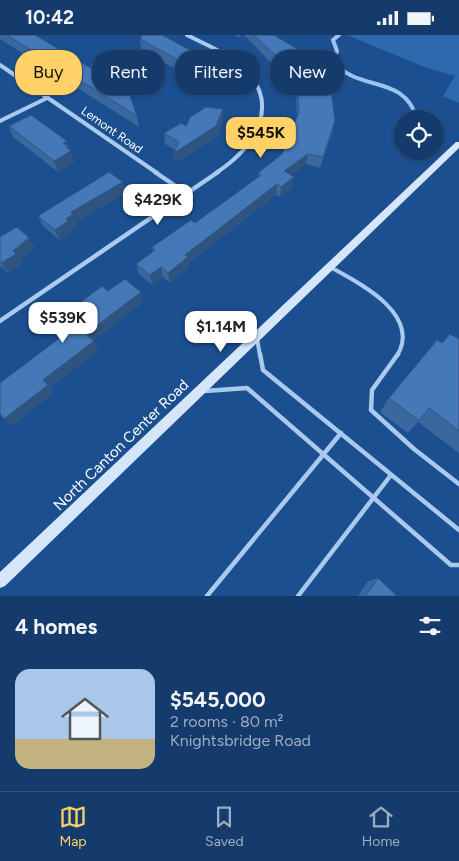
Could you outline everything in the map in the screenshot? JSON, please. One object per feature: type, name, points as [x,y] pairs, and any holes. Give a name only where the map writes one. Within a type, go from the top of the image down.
[{"type":"main road","name":"North Canton Center Road","points":[[0,581],[459,144]]},
{"type":"street","points":[[0,321],[230,165],[248,147],[261,123],[263,114],[262,97],[255,82],[237,63],[186,35]]},
{"type":"street","name":"Lemont Road","points":[[0,65],[187,194]]},
{"type":"street","points":[[0,121],[47,98]]},
{"type":"lane","points":[[330,267],[385,301],[401,323],[403,345],[394,361],[373,387],[369,402],[371,410],[414,449],[459,484]]},
{"type":"lane","points":[[256,337],[263,370],[459,530]]},
{"type":"lane","points":[[200,391],[248,388],[451,565],[459,565]]},
{"type":"lane","points":[[207,596],[341,433]]},
{"type":"lane","points":[[298,596],[391,475]]},
{"type":"shaded area","points":[[347,35],[459,35],[459,103],[443,96],[455,76],[427,68]]},
{"type":"building","points":[[7,35],[35,35],[60,50],[31,50]]},
{"type":"building","points":[[142,35],[162,35],[190,50],[175,50],[175,58],[165,53],[165,50],[160,50],[140,39]]},
{"type":"building","points":[[254,35],[274,35],[298,50],[270,50]]},
{"type":"building","points":[[82,63],[92,69],[92,88],[82,82]]},
{"type":"building","points":[[103,95],[130,95],[137,116]]},
{"type":"building","points":[[298,95],[332,95],[335,121],[323,157],[308,154],[284,171],[294,177],[281,187],[277,184],[185,255],[188,257],[168,273],[161,267],[150,275],[136,264],[155,250],[152,247],[191,220],[195,223],[261,175],[258,173],[282,154],[299,112]]},
{"type":"building","points":[[206,107],[223,109],[216,126],[174,153],[179,142],[164,133],[181,123],[186,126],[190,117]]},
{"type":"building","points":[[31,115],[67,141],[63,143],[71,151],[54,161],[9,126]]},
{"type":"building","points":[[109,172],[123,182],[71,212],[73,214],[66,219],[68,221],[55,230],[38,216]]},
{"type":"building","points":[[17,227],[29,238],[13,251],[16,254],[1,263],[0,237]]},
{"type":"building","points":[[125,279],[141,292],[86,334],[94,341],[43,380],[48,385],[4,419],[0,414],[0,383],[61,337],[47,323],[63,312],[65,314],[102,286],[108,291]]},
{"type":"building","points":[[450,334],[459,339],[459,431],[429,408],[419,421],[389,398],[437,340],[442,343]]},
{"type":"building","points":[[378,578],[397,596],[366,596]]},
{"type":"waterway","points":[[339,35],[333,40],[337,51],[333,61],[343,71],[355,77],[391,89],[402,95],[413,110]]}]
